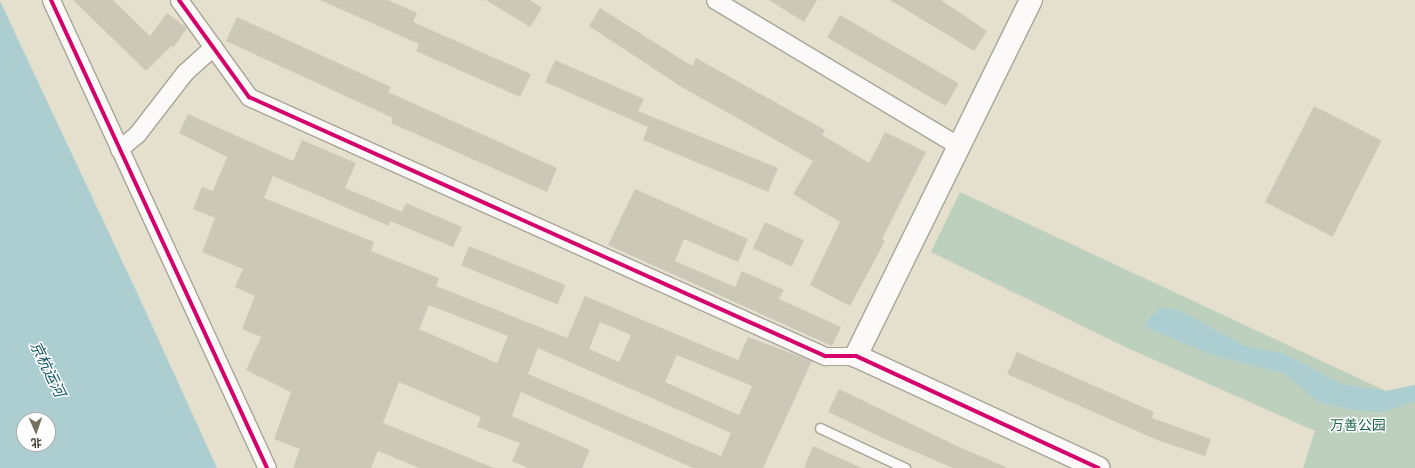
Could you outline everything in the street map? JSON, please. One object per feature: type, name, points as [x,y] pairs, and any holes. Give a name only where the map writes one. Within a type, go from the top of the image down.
[{"type":"street","points":[[51,0],[267,468]]},
{"type":"street","points":[[179,0],[249,97],[825,356],[856,356],[1098,468]]},
{"type":"street","points":[[715,0],[959,146]]},
{"type":"street","points":[[856,356],[1031,0]]},
{"type":"street","points":[[119,149],[138,134],[185,72],[213,47]]},
{"type":"lane","points":[[820,428],[905,468]]},
{"type":"green space","name":"万善公园","points":[[960,192],[1386,391],[1415,385],[1415,468],[1303,468],[1315,431],[1125,347],[931,252]]},
{"type":"water","name":"京杭运河","points":[[0,1],[140,299],[217,468],[0,468]]},
{"type":"water","points":[[1160,307],[1179,310],[1245,346],[1286,354],[1341,384],[1386,391],[1415,385],[1415,401],[1385,412],[1352,410],[1319,402],[1283,373],[1213,355],[1143,326]]},
{"type":"building","points":[[73,0],[113,0],[150,36],[167,13],[187,28],[174,47],[171,46],[146,71]]},
{"type":"building","points":[[320,0],[388,0],[417,13],[413,22],[531,74],[520,97],[416,51],[419,44]]},
{"type":"building","points":[[486,0],[530,0],[542,8],[530,27]]},
{"type":"building","points":[[769,0],[817,0],[804,22]]},
{"type":"building","points":[[890,0],[941,0],[987,31],[974,51]]},
{"type":"building","points":[[600,8],[692,66],[696,58],[825,130],[822,135],[869,163],[885,132],[926,152],[882,239],[885,241],[850,306],[810,285],[840,222],[793,194],[813,161],[680,86],[589,26]]},
{"type":"building","points":[[840,15],[959,84],[946,106],[827,38]]},
{"type":"building","points":[[237,17],[391,87],[388,92],[557,168],[547,192],[391,123],[393,118],[226,41]]},
{"type":"building","points":[[555,60],[644,99],[638,111],[778,168],[768,192],[643,140],[648,127],[545,82]]},
{"type":"building","points":[[1314,106],[1382,141],[1333,237],[1265,202]]},
{"type":"building","points":[[188,114],[293,161],[302,140],[356,163],[345,188],[402,212],[406,203],[462,227],[453,247],[390,221],[389,226],[273,176],[264,198],[374,242],[371,251],[439,278],[436,286],[567,338],[585,296],[738,360],[748,337],[812,361],[763,468],[693,468],[521,392],[512,416],[590,450],[582,468],[528,468],[512,461],[520,443],[477,427],[481,417],[399,382],[383,423],[494,468],[419,468],[378,451],[371,468],[293,468],[300,449],[274,439],[291,392],[246,370],[261,337],[242,329],[255,296],[235,287],[243,269],[202,252],[215,218],[193,209],[202,187],[213,191],[227,157],[179,133]],"holes":[[[429,305],[508,336],[497,363],[419,329]],[[600,322],[631,335],[619,362],[589,349]],[[538,348],[731,433],[721,456],[528,374]],[[677,355],[752,386],[739,415],[665,382]]]},
{"type":"building","points":[[635,189],[748,239],[738,262],[684,239],[675,261],[735,287],[742,271],[784,290],[779,299],[841,327],[832,346],[608,245]]},
{"type":"building","points":[[765,222],[804,240],[792,266],[753,248]]},
{"type":"building","points":[[469,246],[565,285],[558,304],[461,265]]},
{"type":"building","points":[[1017,352],[1154,412],[1152,418],[1211,439],[1205,456],[1157,440],[1007,374]]},
{"type":"building","points":[[839,389],[957,446],[1008,468],[953,468],[883,438],[828,412]]},
{"type":"building","points":[[813,446],[862,468],[804,468]]},
{"type":"cycle path","points":[[51,0],[267,468]]},
{"type":"cycle path","points":[[179,0],[249,97],[825,356],[856,356],[1098,468]]}]
